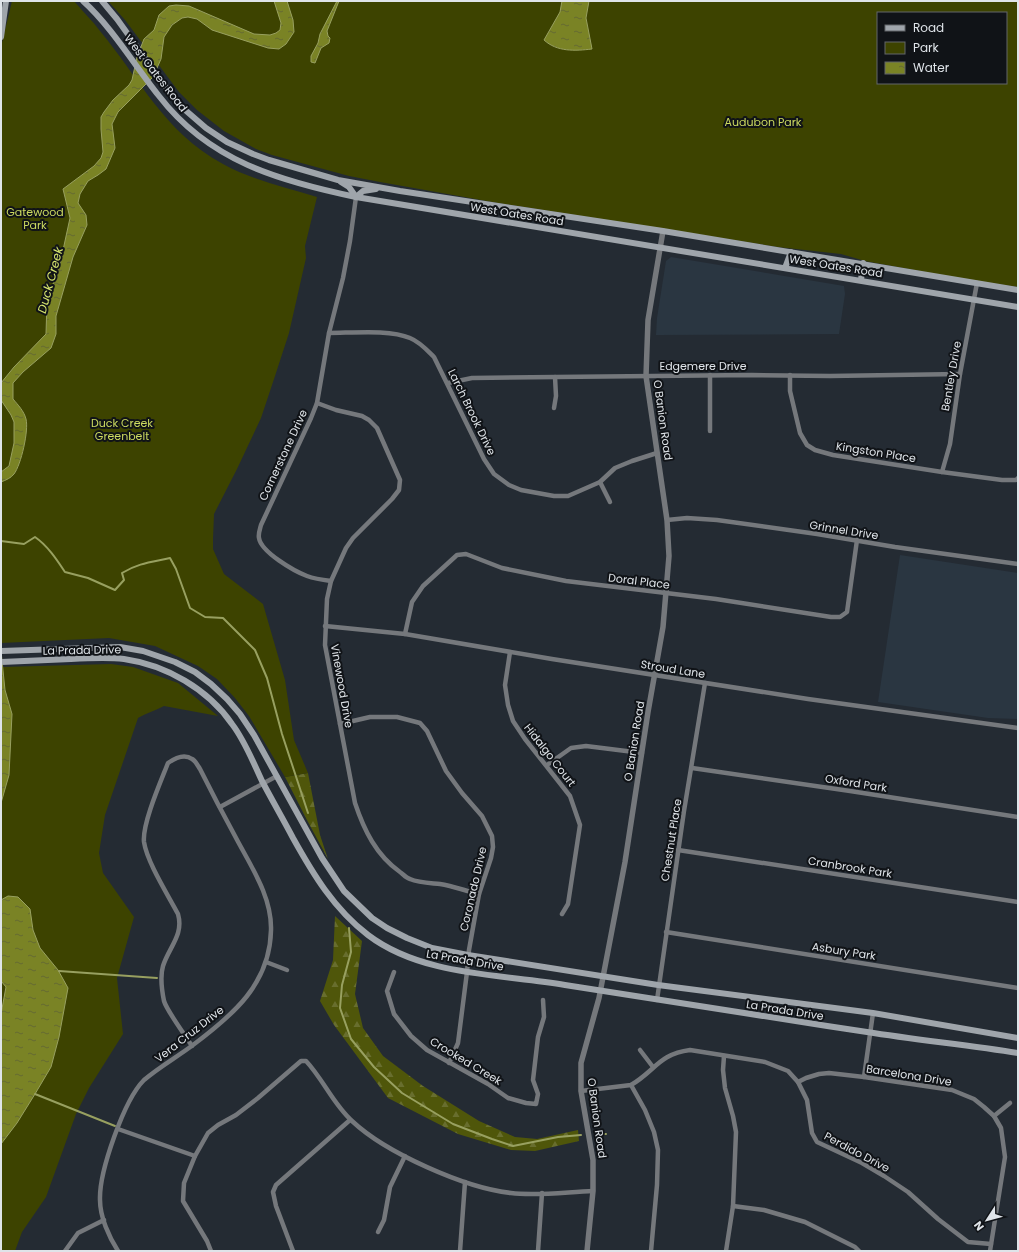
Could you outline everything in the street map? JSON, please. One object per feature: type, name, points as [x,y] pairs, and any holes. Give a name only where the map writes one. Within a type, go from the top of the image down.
[{"type":"main road","points":[[1,37],[6,1]]},
{"type":"main road","name":"West Oates Road","points":[[83,1],[106,26],[159,96],[179,119],[214,148],[243,163],[305,186],[356,198],[974,298],[1018,307]]},
{"type":"main road","name":"West Oates Road","points":[[102,1],[117,19],[173,96],[196,120],[227,142],[269,160],[338,180],[400,191],[863,263],[1018,290]]},
{"type":"main road","points":[[338,180],[349,187],[356,198],[363,191],[370,189],[400,191]]},
{"type":"main road","points":[[785,268],[792,252]]},
{"type":"main road","points":[[861,280],[863,263]]},
{"type":"main road","name":"La Prada Drive","points":[[1,651],[120,647],[143,651],[175,662],[195,672],[227,699],[254,735],[322,858],[344,891],[372,918],[387,928],[432,948],[658,985],[873,1014],[1018,1038]]},
{"type":"main road","name":"La Prada Drive","points":[[1,662],[102,658],[140,662],[165,670],[202,692],[220,708],[241,738],[314,875],[328,895],[342,912],[365,934],[400,954],[424,963],[467,972],[870,1033],[991,1048],[1018,1053]]},
{"type":"street","name":"Cornerstone Drive","points":[[332,581],[307,576],[289,566],[266,550],[259,538],[261,525],[317,403],[329,334],[345,270],[356,198]]},
{"type":"street","name":"O Banion Road","points":[[587,1251],[593,1191],[593,1160],[581,1092],[581,1063],[587,1038],[595,1015],[604,976],[625,862],[664,627],[669,556],[668,520],[646,376],[648,320],[663,231]]},
{"type":"street","name":"Bentley Drive","points":[[942,472],[950,444],[960,374],[977,283]]},
{"type":"street","name":"Larch Brook Drive","points":[[329,334],[389,334],[410,338],[425,347],[434,358],[448,383],[484,459],[494,474],[509,485],[520,490],[554,496],[568,496],[600,482],[615,468],[657,453]]},
{"type":"street","name":"Edgemere Drive","points":[[448,383],[472,378],[960,374]]},
{"type":"street","points":[[710,375],[710,431]]},
{"type":"street","name":"Kingston Place","points":[[790,375],[790,391],[800,433],[807,445],[815,450],[833,455],[942,472],[1002,480],[1017,479]]},
{"type":"street","points":[[554,408],[556,396],[555,377]]},
{"type":"street","name":"Vinewood Drive","points":[[317,403],[336,410],[362,416],[369,420],[377,428],[400,480],[399,490],[392,499],[353,538],[346,548],[332,581],[327,599],[324,645],[355,803],[371,841],[394,868],[409,879],[479,894]]},
{"type":"street","points":[[600,482],[610,502]]},
{"type":"street","name":"Grinnel Drive","points":[[668,520],[687,518],[717,520],[1018,564]]},
{"type":"street","name":"Doral Place","points":[[405,634],[412,602],[423,586],[457,555],[466,554],[502,568],[566,581],[716,599],[831,617],[840,617],[847,612],[857,540]]},
{"type":"street","name":"Stroud Lane","points":[[326,626],[405,634],[874,709],[1018,728]]},
{"type":"street","name":"Hidalgo Court","points":[[510,652],[505,685],[512,721],[570,796],[580,825],[568,904],[562,914]]},
{"type":"street","name":"Chestnut Place","points":[[656,1000],[705,683]]},
{"type":"street","name":"Coronado Drive","points":[[340,724],[370,717],[397,716],[420,723],[427,731],[446,770],[462,793],[482,816],[492,836],[492,858],[479,894],[468,955],[458,1043],[449,1063]]},
{"type":"street","points":[[547,765],[571,748],[586,746],[642,753]]},
{"type":"street","name":"Vera Cruz Drive","points":[[118,1251],[110,1239],[104,1220],[100,1202],[100,1185],[103,1170],[123,1113],[143,1081],[173,1058],[192,1046],[232,1013],[250,993],[261,976],[270,945],[271,929],[268,903],[258,879],[200,769],[193,759],[184,756],[175,758],[168,763],[145,826],[144,841],[147,852],[178,914],[180,922],[179,934],[163,967],[162,984],[164,1001],[192,1046]]},
{"type":"street","name":"Oxford Park","points":[[692,768],[850,790],[1018,817]]},
{"type":"street","points":[[220,808],[277,776]]},
{"type":"street","name":"Cranbrook Park","points":[[678,850],[1018,902]]},
{"type":"street","name":"Asbury Park","points":[[666,932],[1018,988]]},
{"type":"street","points":[[266,962],[287,970]]},
{"type":"street","name":"Crooked Creek","points":[[394,972],[387,991],[394,1014],[410,1036],[427,1050],[488,1084],[508,1098],[526,1103],[536,1104],[538,1094],[533,1080],[538,1037],[544,1017],[543,1000]]},
{"type":"street","points":[[864,1077],[873,1014]]},
{"type":"street","points":[[640,1050],[653,1067]]},
{"type":"street","name":"Perdido Drive","points":[[631,1085],[664,1058],[677,1052],[690,1050],[765,1062],[777,1066],[788,1071],[798,1082],[807,1100],[812,1133],[818,1142],[862,1163],[884,1176],[908,1192],[938,1219],[968,1242],[991,1244]]},
{"type":"street","points":[[724,1056],[723,1070],[725,1088],[736,1132],[733,1206],[726,1251]]},
{"type":"street","points":[[211,1251],[207,1241],[183,1201],[184,1183],[195,1156],[208,1133],[241,1111],[301,1061],[306,1061],[311,1066],[350,1120],[367,1134],[405,1156],[434,1170],[465,1182],[510,1193],[593,1191]]},
{"type":"street","name":"Barcelona Drive","points":[[798,1082],[819,1074],[829,1073],[864,1077],[952,1090],[974,1099],[984,1107],[994,1116],[1001,1128],[1005,1157],[990,1251]]},
{"type":"street","points":[[581,1092],[631,1085],[645,1110],[654,1132],[658,1150],[651,1251]]},
{"type":"street","points":[[994,1116],[1010,1103]]},
{"type":"street","points":[[293,1251],[276,1206],[273,1192],[276,1186],[350,1120]]},
{"type":"street","points":[[118,1129],[195,1156]]},
{"type":"street","points":[[378,1232],[384,1220],[390,1187],[405,1156]]},
{"type":"street","points":[[460,1251],[465,1182]]},
{"type":"street","points":[[538,1251],[542,1193]]},
{"type":"street","points":[[733,1206],[764,1210],[805,1222],[859,1251]]},
{"type":"street","points":[[65,1251],[78,1233],[104,1220]]},
{"type":"shaded area","points":[[671,257],[844,286],[845,294],[839,334],[656,335],[657,318],[666,261]]},
{"type":"shaded area","points":[[900,555],[1018,573],[1018,719],[988,718],[878,702]]},
{"type":"green space","name":"Duck Creek Greenbelt","points":[[12,1],[74,1],[97,27],[154,104],[169,121],[202,151],[234,170],[269,183],[317,197],[305,246],[306,258],[289,333],[261,418],[214,514],[213,539],[213,549],[224,574],[263,604],[285,680],[294,740],[308,773],[285,777],[249,716],[217,679],[198,666],[155,646],[109,638],[1,643],[1,47]]},
{"type":"green space","name":"Audubon Park","points":[[108,1],[1018,1],[1018,287],[865,261],[841,254],[778,247],[498,203],[349,176],[272,155],[256,149],[224,131],[197,110],[179,92],[125,20]]},
{"type":"green space","points":[[111,664],[133,667],[178,683],[218,716],[164,706],[138,718],[105,815],[99,853],[103,873],[134,917],[117,978],[123,1034],[89,1088],[76,1114],[46,1197],[22,1232],[15,1251],[1,1251],[1,667]]},
{"type":"green space","points":[[308,773],[320,835],[328,859],[285,777]]},
{"type":"green space","points":[[335,916],[362,941],[355,994],[363,1028],[383,1056],[423,1086],[479,1121],[515,1137],[537,1139],[578,1130],[579,1141],[535,1151],[511,1150],[458,1134],[388,1098],[334,1025],[320,1001],[333,960]]},
{"type":"water","points":[[274,1],[287,1],[293,20],[294,32],[286,44],[279,49],[268,48],[212,30],[197,19],[188,17],[182,18],[172,25],[164,37],[161,59],[153,77],[118,112],[112,124],[115,148],[106,169],[88,181],[80,194],[78,203],[86,215],[87,225],[73,257],[56,316],[56,334],[51,348],[23,372],[13,383],[13,399],[21,408],[27,424],[22,456],[17,470],[7,480],[1,482],[1,472],[9,466],[14,443],[14,422],[1,400],[1,383],[14,367],[46,334],[47,301],[60,264],[70,218],[63,189],[94,166],[101,158],[103,152],[101,117],[113,100],[129,85],[132,80],[137,57],[144,39],[154,30],[159,15],[169,6],[176,5],[189,6],[254,34],[270,35],[280,30],[281,23]]},
{"type":"water","points":[[337,1],[339,1],[327,31],[330,38],[329,43],[321,48],[315,63],[311,62],[311,56],[318,43],[320,34]]},
{"type":"water","points":[[562,1],[589,1],[586,18],[592,49],[560,49],[544,40],[560,12]]},
{"type":"water","points":[[1,651],[5,690],[12,714],[9,775],[1,803]]},
{"type":"water","points":[[8,896],[18,897],[30,909],[33,930],[40,948],[58,970],[68,988],[59,1037],[51,1067],[17,1123],[1,1144],[1,1014],[6,987],[1,981],[1,900]]},
{"type":"waterway","points":[[1,541],[24,544],[35,537],[48,549],[65,572],[88,578],[115,590],[124,580],[122,573],[139,565],[170,558],[176,569],[190,608],[205,617],[223,618],[255,650],[267,678],[282,734],[308,813]]},
{"type":"waterway","points":[[349,928],[351,952],[342,985],[340,1008],[351,1039],[374,1067],[402,1093],[453,1124],[513,1146],[558,1137],[581,1135]]},
{"type":"waterway","points":[[59,971],[157,978]]},
{"type":"waterway","points":[[35,1094],[115,1126]]},
{"type":"waterway","points":[[599,1134],[606,1134]]},
{"type":"park label","name":"Gatewood Park","points":[[35,218]]},
{"type":"water label","name":"Duck Creek","points":[[50,280]]}]
